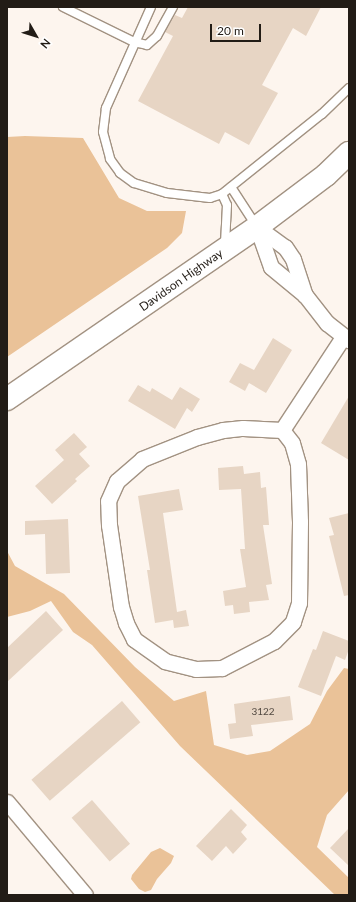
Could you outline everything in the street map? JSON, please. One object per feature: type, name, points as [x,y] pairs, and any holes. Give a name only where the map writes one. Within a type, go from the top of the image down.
[{"type":"main road","name":"Davidson Highway","points":[[7,399],[258,227],[326,175],[349,153]]},
{"type":"street","points":[[258,227],[271,267],[306,295],[327,323],[346,339],[282,430]]},
{"type":"street","points":[[258,227],[285,247],[293,259],[306,295]]},
{"type":"street","points":[[243,428],[282,430],[292,443],[298,464],[300,522],[299,603],[293,622],[274,641],[222,668],[196,669],[165,661],[134,639],[126,623],[121,607],[109,525],[108,501],[117,481],[142,459],[197,437],[223,430],[243,428]]},
{"type":"street","points":[[7,802],[85,895]]},
{"type":"lane","points":[[63,7],[134,42],[148,44],[157,36],[173,7]]},
{"type":"lane","points":[[151,7],[134,42],[106,108],[103,132],[110,159],[120,173],[134,184],[167,193],[210,198],[222,194],[322,114],[349,88]]},
{"type":"lane","points":[[232,187],[258,227]]},
{"type":"lane","points":[[222,194],[227,205],[225,250]]},
{"type":"shaded area","points":[[25,136],[83,138],[119,198],[147,211],[186,211],[182,233],[167,248],[7,357],[7,137]]},
{"type":"shaded area","points":[[7,551],[15,566],[64,594],[135,667],[174,701],[206,691],[214,745],[247,755],[270,751],[310,724],[327,691],[344,668],[349,669],[349,790],[327,815],[317,847],[349,878],[349,895],[335,895],[180,746],[92,645],[73,632],[51,601],[30,611],[7,617]]},
{"type":"shaded area","points":[[160,848],[174,856],[171,863],[157,879],[151,890],[145,892],[139,889],[131,879],[132,875],[151,852]]},
{"type":"building","points":[[188,7],[321,7],[306,36],[293,28],[262,85],[278,93],[249,145],[225,132],[219,144],[138,101],[173,36],[165,32],[175,15],[182,18]]},
{"type":"building","points":[[273,338],[292,350],[266,393],[249,383],[245,391],[229,382],[240,363],[254,370]]},
{"type":"building","points":[[138,385],[150,392],[152,388],[172,400],[180,387],[200,399],[192,412],[187,408],[175,429],[128,401]]},
{"type":"building","points":[[349,396],[349,460],[321,443]]},
{"type":"building","points":[[74,433],[87,447],[79,454],[90,466],[75,479],[77,481],[52,504],[35,486],[64,460],[55,450]]},
{"type":"building","points":[[243,466],[244,474],[260,472],[261,488],[266,487],[269,525],[263,525],[272,584],[266,585],[269,600],[249,602],[250,612],[234,614],[233,605],[225,606],[223,591],[246,587],[240,549],[245,549],[241,489],[219,490],[218,468]]},
{"type":"building","points":[[179,489],[183,510],[163,513],[177,612],[186,610],[189,626],[174,628],[173,620],[155,623],[147,570],[150,570],[138,496]]},
{"type":"building","points":[[349,513],[349,595],[344,596],[329,536],[334,535],[329,518]]},
{"type":"building","points":[[68,519],[70,573],[46,574],[45,534],[25,535],[25,521]]},
{"type":"building","points":[[46,611],[63,630],[7,682],[7,648]]},
{"type":"building","points":[[323,631],[349,641],[349,649],[345,660],[336,656],[321,696],[298,687],[313,649],[316,650]]},
{"type":"building","points":[[290,696],[293,720],[251,725],[253,736],[230,739],[228,724],[236,723],[234,704]]},
{"type":"building","points":[[122,701],[140,722],[50,801],[31,780]]},
{"type":"building","points":[[92,800],[130,844],[110,861],[72,818]]},
{"type":"building","points":[[231,809],[247,825],[241,832],[247,839],[233,854],[226,846],[212,861],[196,846]]},
{"type":"building","points":[[349,828],[349,866],[330,848]]}]
